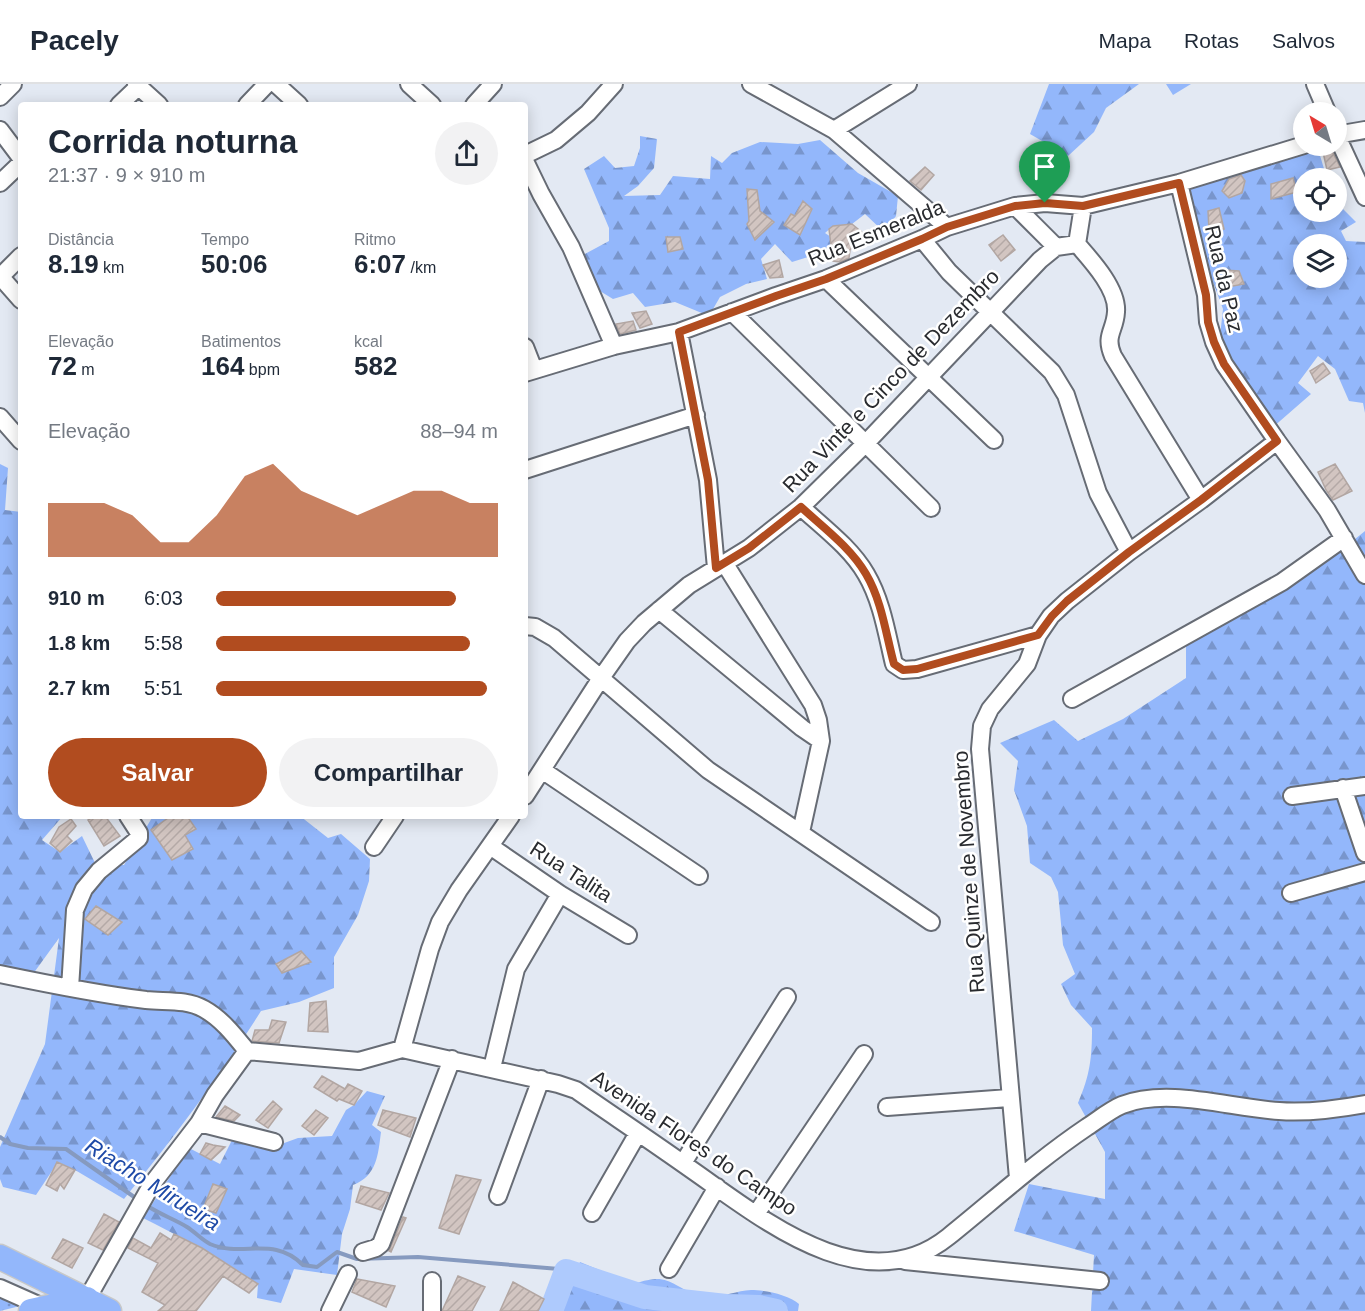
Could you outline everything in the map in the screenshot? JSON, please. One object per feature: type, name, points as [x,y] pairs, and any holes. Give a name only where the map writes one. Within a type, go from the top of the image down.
[{"type":"highway","points":[[0,1257],[80,1305]]},
{"type":"highway","points":[[42,1310],[80,1305],[109,1311]]},
{"type":"street","points":[[0,97],[13,84]]},
{"type":"street","points":[[250,102],[267,84]]},
{"type":"street","points":[[409,84],[429,102]]},
{"type":"street","points":[[477,102],[493,84]]},
{"type":"street","points":[[528,154],[556,140],[588,113],[614,84]]},
{"type":"street","points":[[751,84],[771,89],[834,130],[947,227]]},
{"type":"street","points":[[834,130],[908,84]]},
{"type":"street","points":[[1314,84],[1322,102]]},
{"type":"street","points":[[122,102],[138,85],[156,102]]},
{"type":"street","points":[[285,87],[297,102]]},
{"type":"street","points":[[1347,133],[1365,129]]},
{"type":"street","points":[[0,130],[18,154]]},
{"type":"street","name":"Rua Esmeralda","points":[[530,372],[614,346],[679,332],[826,279],[947,227],[1015,206],[1045,203],[1083,206],[1179,183],[1293,148]]},
{"type":"street","points":[[1346,156],[1365,197]]},
{"type":"street","points":[[0,183],[18,166]]},
{"type":"street","points":[[528,167],[571,247],[614,346]]},
{"type":"street","name":"Rua da Paz","points":[[1179,183],[1206,295],[1208,322],[1224,364],[1327,510],[1365,575]]},
{"type":"street","points":[[1015,206],[1056,247],[1077,244]]},
{"type":"street","points":[[1083,206],[1077,244],[1096,266],[1115,302],[1116,312],[1108,337],[1109,347],[1201,500]]},
{"type":"street","points":[[922,239],[949,272],[1052,372],[1066,395],[1098,493],[1129,552]]},
{"type":"street","name":"Rua Vinte e Cinco de Dezembro","points":[[528,791],[627,641],[689,585],[720,566],[801,507],[1056,247]]},
{"type":"street","points":[[18,259],[0,277],[18,297]]},
{"type":"street","points":[[826,279],[994,440]]},
{"type":"street","points":[[732,312],[931,508]]},
{"type":"street","points":[[679,332],[708,480],[720,566],[813,705],[818,720],[821,741],[801,832]]},
{"type":"street","points":[[528,469],[696,416]]},
{"type":"street","points":[[0,417],[18,438]]},
{"type":"street","name":"Rua Quinze de Novembro","points":[[1018,1178],[1009,1098],[980,749],[982,726],[990,709],[1027,664],[1038,635],[1067,601],[1277,441]]},
{"type":"street","points":[[801,507],[843,545],[867,575],[876,596],[894,664],[903,670],[917,669],[1038,635]]},
{"type":"street","points":[[1072,699],[1282,582],[1344,538]]},
{"type":"street","points":[[659,610],[802,728],[821,741]]},
{"type":"street","points":[[528,626],[536,627],[554,638],[708,770],[931,922]]},
{"type":"street","points":[[542,770],[699,876]]},
{"type":"street","points":[[1292,796],[1365,786]]},
{"type":"street","points":[[1343,788],[1365,853]]},
{"type":"street","points":[[70,988],[75,910],[84,890],[99,871],[139,838],[139,833],[130,819]]},
{"type":"street","points":[[374,847],[393,819]]},
{"type":"street","points":[[402,1049],[430,949],[440,922],[509,819]]},
{"type":"street","name":"Rua Talita","points":[[490,846],[560,894],[628,935]]},
{"type":"street","points":[[1291,893],[1365,872]]},
{"type":"street","points":[[492,1068],[516,969],[560,894]]},
{"type":"street","points":[[0,974],[147,1000],[183,1002],[204,1009],[221,1022],[247,1051],[215,1095],[199,1124],[152,1184],[80,1305]]},
{"type":"street","points":[[683,1163],[787,997]]},
{"type":"street","name":"Avenida Flores do Campo","points":[[247,1051],[359,1061],[402,1049],[541,1079],[576,1090],[756,1214],[801,1242],[839,1256],[876,1261],[901,1260],[1100,1281]]},
{"type":"street","points":[[756,1214],[864,1054]]},
{"type":"street","points":[[363,1252],[381,1244],[452,1059]]},
{"type":"street","points":[[498,1196],[541,1079]]},
{"type":"street","name":"Avenida Flores do Campo","points":[[901,1260],[926,1251],[946,1239],[1043,1158],[1120,1106],[1143,1099],[1170,1097],[1281,1112],[1365,1104]]},
{"type":"street","points":[[887,1107],[1009,1098]]},
{"type":"street","points":[[199,1124],[274,1142]]},
{"type":"street","points":[[592,1213],[638,1133]]},
{"type":"street","points":[[669,1269],[717,1187]]},
{"type":"street","points":[[330,1311],[348,1274]]},
{"type":"street","points":[[432,1281],[432,1311]]},
{"type":"street","points":[[0,1288],[42,1310]]},
{"type":"green space","points":[[1049,84],[1139,84],[1106,108],[1094,132],[1068,156],[1030,134]]},
{"type":"green space","points":[[1166,84],[1191,84],[1173,95]]},
{"type":"green space","points":[[640,136],[657,139],[654,168],[638,186],[624,196],[660,195],[673,176],[710,179],[711,156],[722,163],[732,153],[760,142],[798,144],[820,140],[858,173],[898,196],[896,216],[884,232],[865,214],[852,224],[833,226],[825,233],[837,241],[821,253],[792,262],[775,244],[761,259],[767,279],[746,284],[720,297],[709,316],[675,302],[645,307],[633,293],[613,299],[595,288],[583,255],[609,241],[609,228],[584,169],[604,156],[615,168],[634,166],[640,148]]},
{"type":"green space","points":[[1293,156],[1320,156],[1324,168],[1293,168],[1293,222],[1347,222],[1347,213],[1356,222],[1341,231],[1342,234],[1293,234],[1293,288],[1347,288],[1347,241],[1365,242],[1365,413],[1363,403],[1349,401],[1335,369],[1318,356],[1298,383],[1311,394],[1272,428],[1219,345],[1223,309],[1196,236],[1187,186]]},
{"type":"green space","points":[[0,464],[8,468],[5,510],[18,512],[18,819],[60,819],[42,840],[60,852],[82,836],[96,865],[124,865],[151,819],[304,819],[328,838],[341,834],[370,859],[369,881],[358,915],[334,957],[334,988],[299,1002],[261,1011],[196,1107],[124,1199],[58,1162],[36,1195],[3,1187],[0,1179],[0,1147],[45,1044],[59,938],[33,974],[0,968]]},
{"type":"green space","points":[[1365,531],[1365,1311],[1091,1311],[1094,1255],[1014,1231],[1029,1184],[1105,1199],[1105,1152],[1078,1103],[1090,1066],[1092,1028],[1071,1005],[1061,984],[1075,974],[1063,945],[1058,892],[1051,877],[1030,863],[1027,826],[1014,790],[1018,761],[1000,743],[1054,720],[1078,741],[1123,719],[1186,678],[1186,646],[1328,561]]},
{"type":"green space","points":[[367,1091],[385,1096],[372,1125],[381,1132],[379,1149],[372,1170],[361,1181],[353,1185],[350,1209],[342,1234],[337,1275],[294,1269],[281,1303],[257,1298],[258,1284],[202,1249],[143,1218],[189,1148],[220,1164],[234,1136],[276,1146],[298,1138],[332,1136],[346,1110]]},
{"type":"green space","points":[[580,1262],[634,1284],[646,1280],[663,1280],[700,1295],[719,1296],[751,1290],[770,1292],[795,1301],[799,1304],[798,1311],[556,1311]]},
{"type":"green space","points":[[0,1288],[36,1302],[0,1311]]},
{"type":"building","points":[[1324,156],[1334,156],[1340,167],[1327,168]]},
{"type":"building","points":[[925,167],[934,175],[921,190],[910,181]]},
{"type":"building","points":[[1241,175],[1245,181],[1242,193],[1229,198],[1222,191],[1229,179]]},
{"type":"building","points":[[1293,178],[1293,193],[1271,199],[1271,184]]},
{"type":"building","points":[[747,189],[757,190],[760,211],[774,222],[755,240],[747,224],[749,221]]},
{"type":"building","points":[[803,201],[812,209],[800,235],[784,225],[791,214],[795,216]]},
{"type":"building","points":[[1219,208],[1224,229],[1209,230],[1208,211]]},
{"type":"building","points":[[852,224],[863,233],[850,250],[849,258],[840,262],[833,261],[829,229],[833,226]]},
{"type":"building","points":[[1003,235],[1015,250],[1001,261],[989,245]]},
{"type":"building","points":[[666,237],[680,237],[683,249],[668,252]]},
{"type":"building","points":[[779,260],[783,277],[770,278],[763,265]]},
{"type":"building","points":[[1224,270],[1239,271],[1244,284],[1228,287]]},
{"type":"building","points":[[646,311],[652,324],[640,328],[632,313]]},
{"type":"building","points":[[633,321],[636,330],[620,334],[616,324]]},
{"type":"building","points":[[1323,363],[1330,373],[1316,383],[1310,371]]},
{"type":"building","points":[[1335,464],[1352,491],[1333,500],[1318,472]]},
{"type":"building","points":[[71,819],[76,826],[67,836],[72,841],[60,852],[50,843],[59,827]]},
{"type":"building","points":[[107,819],[120,836],[104,846],[88,820]]},
{"type":"building","points":[[167,819],[189,819],[196,829],[185,835],[193,849],[172,860],[151,830]]},
{"type":"building","points":[[96,906],[122,922],[108,935],[85,919]]},
{"type":"building","points":[[301,951],[311,962],[282,973],[276,964]]},
{"type":"building","points":[[326,1001],[328,1032],[308,1031],[310,1003]]},
{"type":"building","points":[[272,1020],[286,1022],[279,1043],[252,1041],[255,1030],[269,1030]]},
{"type":"building","points":[[322,1076],[345,1089],[348,1084],[362,1091],[354,1105],[339,1099],[337,1101],[314,1087]]},
{"type":"building","points":[[273,1101],[282,1109],[268,1128],[256,1120]]},
{"type":"building","points":[[225,1106],[240,1115],[234,1121],[216,1117]]},
{"type":"building","points":[[316,1110],[328,1118],[314,1135],[302,1126]]},
{"type":"building","points":[[383,1110],[416,1118],[410,1137],[378,1125]]},
{"type":"building","points":[[206,1143],[225,1147],[211,1160],[200,1154]]},
{"type":"building","points":[[57,1162],[75,1170],[64,1189],[60,1184],[57,1191],[46,1185]]},
{"type":"building","points":[[456,1175],[481,1180],[459,1234],[439,1228]]},
{"type":"building","points":[[213,1184],[227,1189],[216,1213],[203,1209]]},
{"type":"building","points":[[361,1186],[389,1193],[381,1210],[356,1202]]},
{"type":"building","points":[[104,1214],[119,1222],[103,1250],[88,1243]]},
{"type":"building","points":[[403,1217],[406,1218],[391,1252],[389,1251]]},
{"type":"building","points":[[160,1233],[171,1240],[174,1234],[202,1248],[258,1284],[249,1293],[223,1276],[196,1311],[158,1311],[165,1305],[142,1292],[158,1263],[128,1248],[133,1238],[151,1248]]},
{"type":"building","points":[[63,1239],[83,1248],[72,1268],[52,1258]]},
{"type":"building","points":[[458,1276],[485,1287],[472,1311],[442,1311]]},
{"type":"building","points":[[357,1279],[395,1286],[386,1307],[352,1292]]},
{"type":"building","points":[[513,1282],[544,1299],[538,1311],[500,1311]]},
{"type":"waterway","name":"Riacho Mirueira","points":[[0,1137],[10,1144],[28,1148],[66,1149],[137,1199]]},
{"type":"waterway","name":"Riacho Mirueira","points":[[146,1205],[187,1227],[210,1244],[222,1248],[280,1251],[292,1256],[303,1265],[317,1267],[337,1252],[357,1259],[418,1257],[566,1271]]},
{"type":"waterway","points":[[551,1311],[566,1271],[645,1297],[726,1306],[759,1307],[776,1311]]},
{"type":"route","points":[[1179,183],[1206,295],[1208,322],[1214,342],[1224,364],[1277,441],[1067,601],[1038,635],[917,669],[903,670],[894,664],[876,596],[867,575],[843,545],[801,507],[749,548],[716,568],[708,480],[679,332],[826,279],[947,227],[1015,206],[1045,203],[1083,206],[1179,183]]}]
